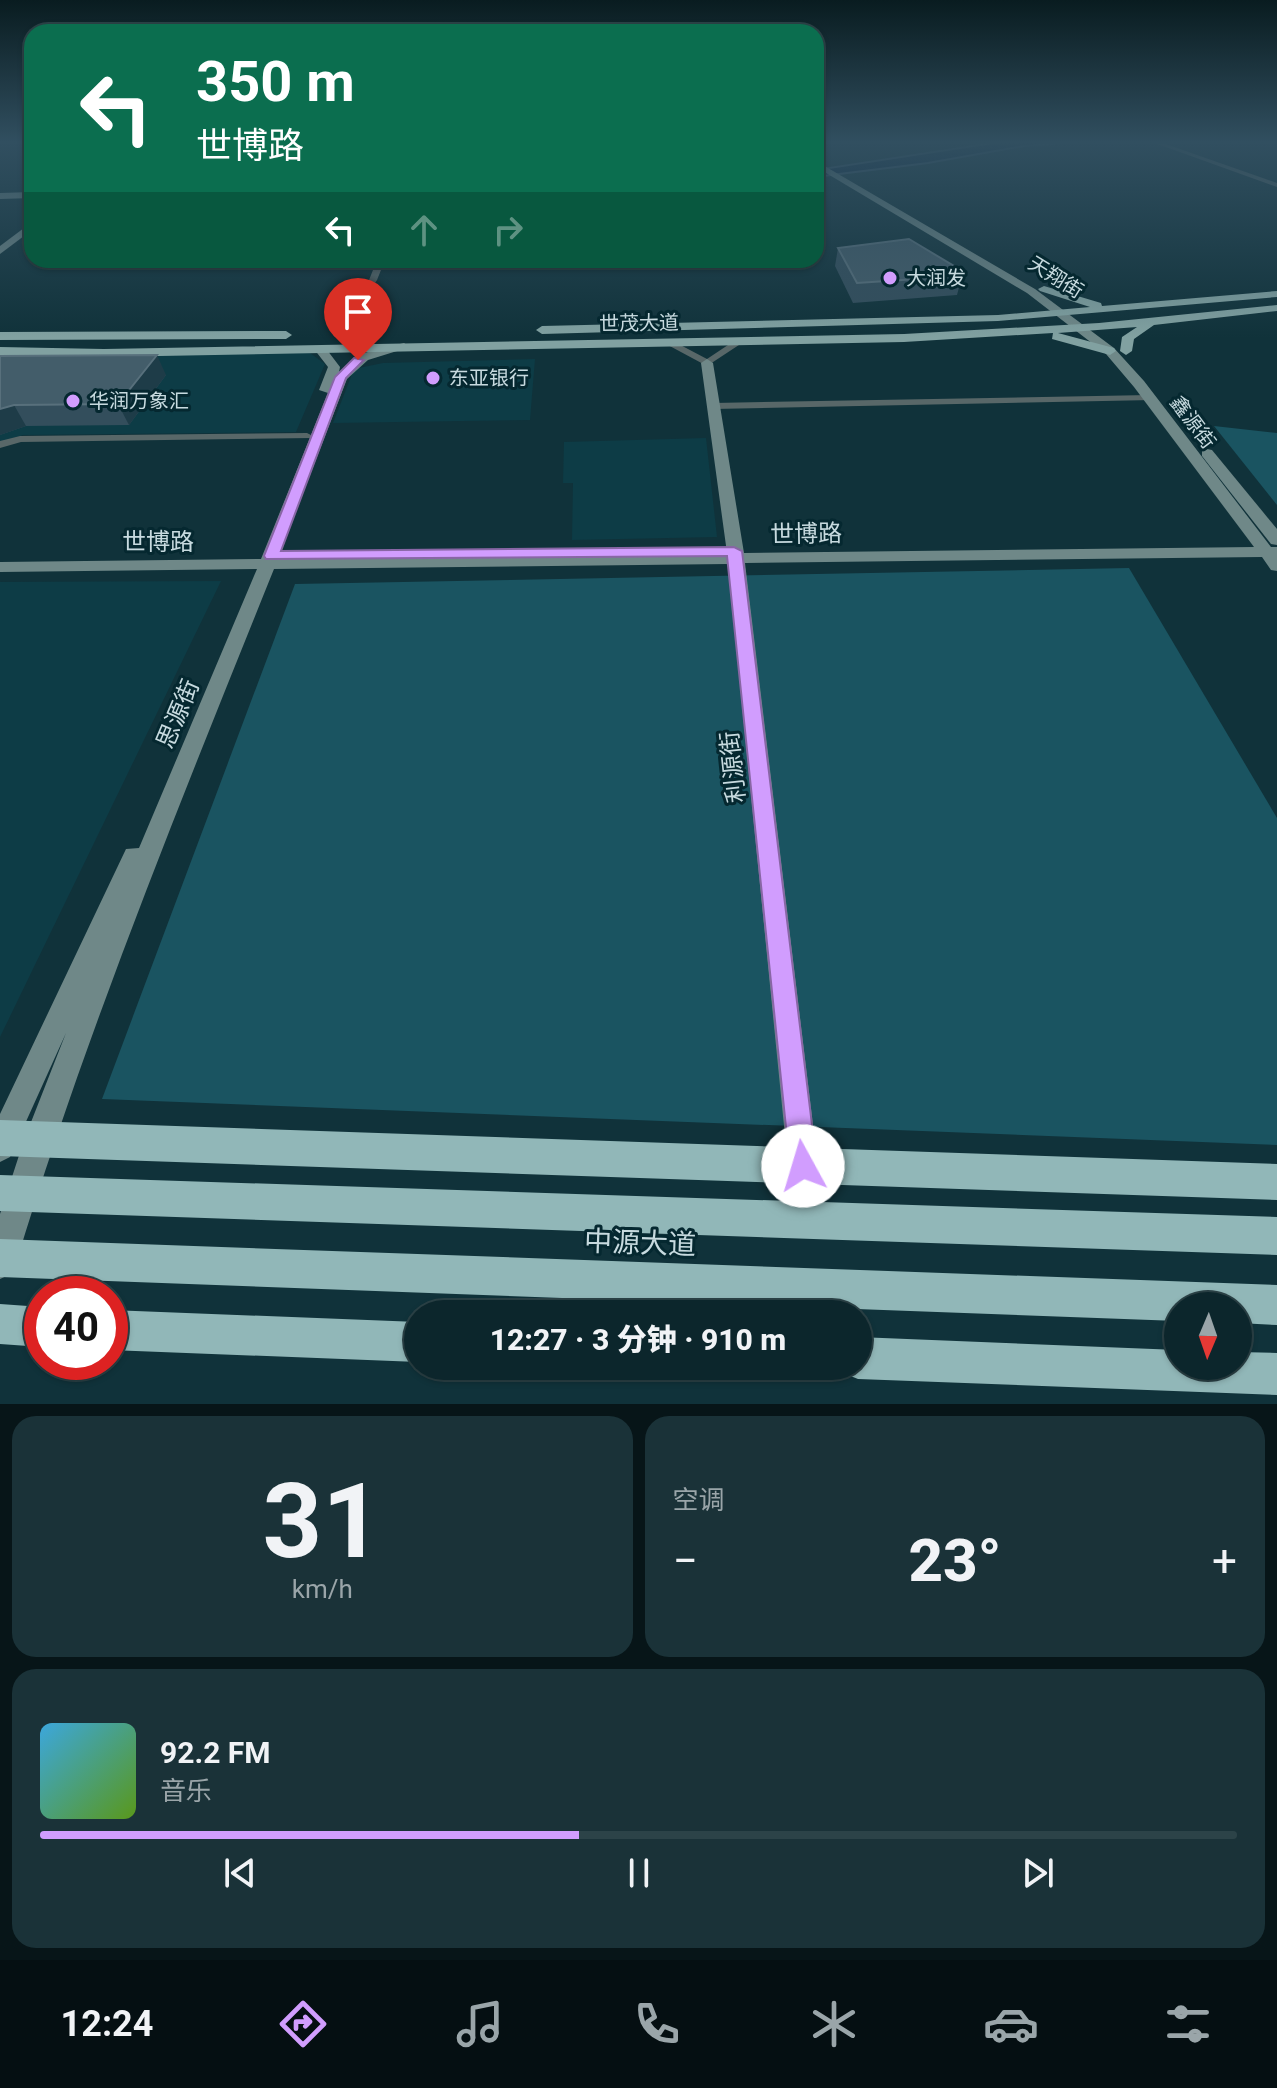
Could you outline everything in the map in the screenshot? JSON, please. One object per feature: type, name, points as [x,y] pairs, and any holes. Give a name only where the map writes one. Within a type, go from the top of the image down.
[{"type":"highway","points":[[11,1141],[1277,1182]]},
{"type":"highway","name":"中源大道","points":[[10,1193],[1277,1236]]},
{"type":"highway","name":"中源大道","points":[[1,1259],[1277,1305]]},
{"type":"highway","points":[[0,1324],[24,1326]]},
{"type":"highway","points":[[128,1331],[404,1341]]},
{"type":"highway","points":[[872,1359],[1277,1374]]},
{"type":"main road","name":"天翔街","points":[[895,208],[1063,314]]},
{"type":"main road","name":"天翔街","points":[[900,208],[1044,289],[1081,321]]},
{"type":"main road","points":[[0,237],[24,218]]},
{"type":"main road","points":[[0,251],[24,232]]},
{"type":"main road","points":[[1044,289],[1096,305],[1149,307]]},
{"type":"main road","points":[[998,318],[1027,312],[1036,298],[1031,291]]},
{"type":"main road","name":"世茂大道","points":[[0,351],[328,339],[404,347],[1012,332],[1149,307],[1277,294]]},
{"type":"main road","points":[[1099,327],[1277,308]]},
{"type":"main road","name":"世茂大道","points":[[530,331],[1063,314]]},
{"type":"main road","name":"鑫源街","points":[[1063,314],[1099,327],[1126,351],[1272,550]]},
{"type":"main road","name":"鑫源街","points":[[1081,321],[1110,351],[1272,550]]},
{"type":"main road","points":[[1126,351],[1126,342],[1134,331],[1158,321]]},
{"type":"main road","points":[[1012,332],[1050,335],[1110,351]]},
{"type":"main road","name":"世茂大道","points":[[328,339],[354,334]]},
{"type":"main road","points":[[0,336],[299,335]]},
{"type":"main road","name":"思源街","points":[[11,1141],[159,826],[334,367],[328,339]]},
{"type":"main road","name":"思源街","points":[[11,1141],[343,373],[364,357],[404,347]]},
{"type":"main road","name":"利源街","points":[[707,363],[735,555],[803,1166]]},
{"type":"main road","name":"世博路","points":[[0,567],[262,560],[1272,550]]},
{"type":"main road","name":"世博路","points":[[0,557],[262,560]]},
{"type":"main road","points":[[1,1259],[10,1193],[11,1141]]},
{"type":"street","points":[[328,339],[373,280],[378,268]]},
{"type":"street","points":[[669,342],[707,363],[740,341]]},
{"type":"street","points":[[713,406],[1149,398]]},
{"type":"street","points":[[0,445],[20,439],[307,436]]},
{"type":"shaded area","points":[[310,353],[325,364],[296,432],[23,435],[0,442],[0,354]]},
{"type":"shaded area","points":[[535,359],[530,420],[333,423],[354,369],[383,363]]},
{"type":"shaded area","points":[[1214,426],[1277,433],[1277,505]]},
{"type":"shaded area","points":[[706,438],[717,537],[572,540],[573,483],[563,483],[564,442]]},
{"type":"shaded area","points":[[1129,568],[1277,818],[1277,1145],[102,1099],[295,584]]},
{"type":"shaded area","points":[[221,581],[0,1037],[0,582]]},
{"type":"building","points":[[909,239],[959,269],[962,276],[857,283],[838,248]]},
{"type":"building","points":[[157,355],[118,404],[14,405],[0,409],[0,356]]},
{"type":"place","name":"大润发","points":[[890,278]]},
{"type":"place","name":"东亚银行","points":[[433,378]]},
{"type":"place","name":"华润万象汇","points":[[73,401]]},
{"type":"route","points":[[358,360],[341,377],[271,556],[734,551],[803,1166]]}]
